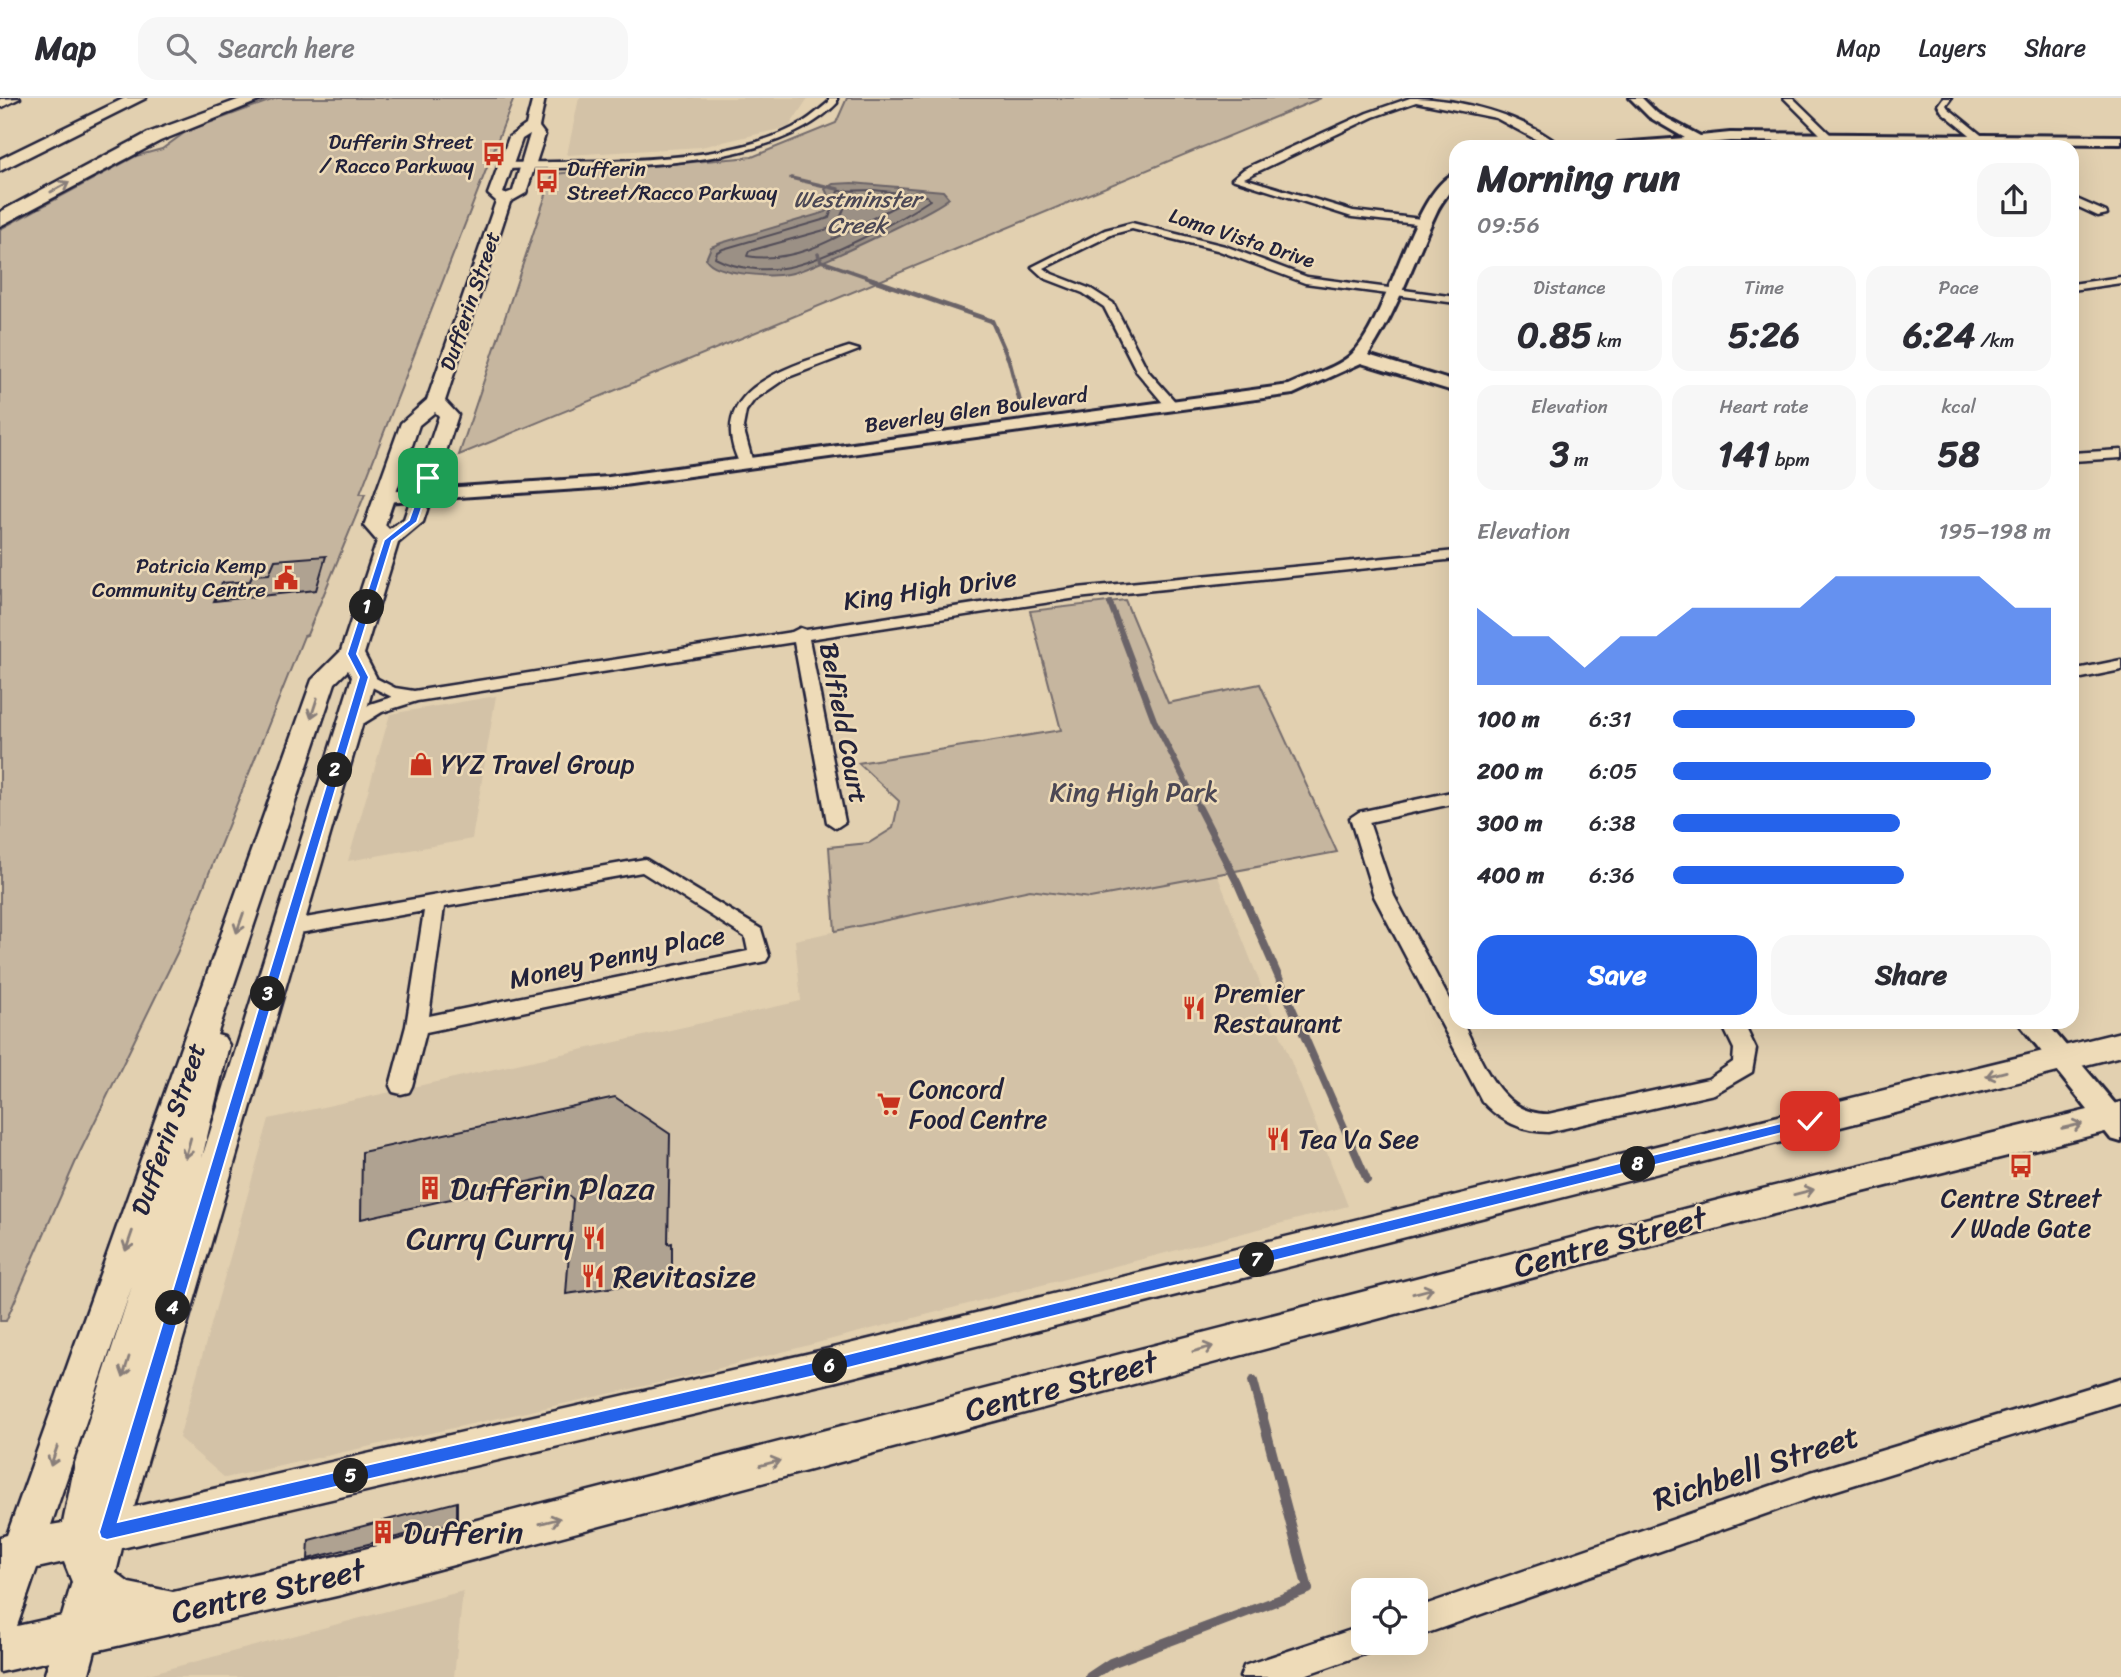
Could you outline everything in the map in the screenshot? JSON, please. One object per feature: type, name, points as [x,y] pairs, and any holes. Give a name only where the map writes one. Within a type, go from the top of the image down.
[{"type":"highway","points":[[26,152],[61,124],[115,98]]},
{"type":"highway","points":[[0,166],[138,98]]},
{"type":"highway","points":[[0,220],[154,137],[258,98]]},
{"type":"main road","points":[[0,104],[13,98]]},
{"type":"main road","name":"Dufferin Street","points":[[505,200],[495,194],[516,137],[532,127],[538,98]]},
{"type":"main road","name":"Dufferin Street","points":[[388,540],[374,526],[410,423],[435,402],[505,200],[519,193],[538,135],[532,127]]},
{"type":"main road","name":"Dufferin Street","points":[[94,1535],[288,928],[348,728],[358,665],[388,540],[413,522],[449,415],[435,402]]},
{"type":"main road","name":"Dufferin Street","points":[[0,1615],[11,1554],[226,962],[324,680],[358,665]]},
{"type":"main road","points":[[198,1608],[149,1609],[113,1600],[93,1580],[84,1562],[94,1535],[99,1454],[155,1273],[211,1060],[226,962]]},
{"type":"main road","points":[[11,1554],[850,1361],[2121,1044]]},
{"type":"main road","name":"Centre Street","points":[[0,1651],[341,1575],[1738,1209],[2117,1121]]},
{"type":"main road","points":[[66,1677],[93,1580]]},
{"type":"street","points":[[507,166],[653,159],[742,148],[802,128],[822,116],[833,103],[833,98]]},
{"type":"street","points":[[1636,98],[1653,115],[1696,139]]},
{"type":"street","points":[[1788,98],[1829,138]]},
{"type":"street","points":[[1947,98],[1942,105],[1945,110],[1980,139]]},
{"type":"street","points":[[1426,222],[1352,214],[1237,180],[1238,176],[1370,115],[1415,99],[1432,100],[1499,116],[1544,140]]},
{"type":"street","points":[[1686,140],[2121,140]]},
{"type":"street","points":[[1449,181],[1432,205],[1396,294],[1359,357],[1449,385]]},
{"type":"street","points":[[2079,203],[2102,214]]},
{"type":"street","name":"Loma Vista Drive","points":[[1173,406],[1143,372],[1109,305],[1087,291],[1048,276],[1037,267],[1108,232],[1132,226],[1221,248],[1305,280],[1396,294]]},
{"type":"street","points":[[2079,286],[2121,280]]},
{"type":"street","points":[[1396,294],[1449,299]]},
{"type":"street","points":[[746,463],[736,426],[739,414],[751,394],[802,367],[853,350]]},
{"type":"street","name":"Beverley Glen Boulevard","points":[[385,497],[609,482],[1293,389],[1359,357]]},
{"type":"street","points":[[2079,457],[2121,454]]},
{"type":"street","name":"King High Drive","points":[[348,728],[376,708],[414,696],[800,633],[1077,593],[1449,556]]},
{"type":"street","name":"Belfield Court","points":[[800,633],[836,822]]},
{"type":"street","name":"King High Drive","points":[[358,665],[390,692],[414,696]]},
{"type":"street","points":[[2079,674],[2121,665]]},
{"type":"street","points":[[1449,799],[1359,818],[1384,896],[1449,1017]]},
{"type":"street","name":"Money Penny Place","points":[[288,928],[645,865],[754,934],[759,956],[417,1026]]},
{"type":"street","points":[[401,1086],[417,1026],[435,903]]},
{"type":"street","points":[[1455,1029],[1476,1071],[1500,1107],[1536,1123],[1548,1123],[1714,1086],[1744,1066],[1745,1049],[1735,1029]]},
{"type":"street","points":[[2037,1029],[2117,1121]]},
{"type":"street","name":"Richbell Street","points":[[1428,1619],[1811,1485],[2121,1390]]},
{"type":"street","points":[[1255,1677],[1351,1645]]},
{"type":"shaded area","points":[[579,98],[808,98],[789,127],[701,147],[567,155]]},
{"type":"shaded area","points":[[496,696],[472,839],[348,861],[390,714]]},
{"type":"shaded area","points":[[1217,874],[1348,1206],[681,1378],[225,1478],[179,1438],[269,1119],[801,1001],[795,940],[1030,890],[1090,898]]},
{"type":"shaded area","points":[[463,1591],[454,1677],[137,1677]]},
{"type":"green space","points":[[277,98],[514,98],[360,494],[365,494],[307,635],[304,636],[177,953],[79,1154],[6,1321],[0,1321],[0,229],[136,156],[162,149],[187,131]]},
{"type":"green space","points":[[847,98],[1321,98],[459,455],[553,174],[752,157],[836,123]]},
{"type":"green space","name":"King High Park","points":[[1125,600],[1168,703],[1260,684],[1337,852],[1090,898],[1030,890],[835,931],[829,847],[869,843],[893,828],[899,801],[858,763],[1061,730],[1030,611]]},
{"type":"water","name":"Westminster Creek","points":[[852,183],[943,191],[949,198],[871,240],[800,271],[769,275],[732,272],[721,269],[706,259],[711,247],[721,243],[826,212],[830,199],[825,189],[833,184]]},
{"type":"building","name":"Patricia Kemp Community Centre","points":[[326,556],[316,590],[214,601],[222,583],[250,581],[252,575],[269,574],[275,560]]},
{"type":"building","name":"Dufferin Plaza","points":[[615,1097],[670,1134],[668,1244],[672,1243],[672,1279],[566,1294],[573,1199],[545,1178],[361,1219],[362,1152]]},
{"type":"building","name":"Dufferin","points":[[457,1502],[457,1522],[308,1559],[309,1540]]},
{"type":"waterway","name":"Westminster Creek","points":[[791,178],[838,189]]},
{"type":"waterway","name":"Westminster Creek","points":[[818,254],[821,261],[876,280]]},
{"type":"waterway","name":"Westminster Creek","points":[[871,279],[992,321],[1009,360],[1021,406]]},
{"type":"waterway","name":"Westminster Creek","points":[[1110,603],[1154,720],[1200,810]]},
{"type":"waterway","name":"Westminster Creek","points":[[1199,808],[1238,884],[1367,1180]]},
{"type":"waterway","name":"Westminster Creek","points":[[1090,1677],[1111,1663],[1308,1589],[1253,1381]]},
{"type":"place","name":"Dufferin Street / Racco Parkway","points":[[494,154]]},
{"type":"place","name":"Dufferin Street/Racco Parkway","points":[[547,181]]},
{"type":"place","name":"Patricia Kemp Community Centre","points":[[286,578]]},
{"type":"place","name":"YYZ Travel Group","points":[[421,764]]},
{"type":"place","name":"Premier Restaurant","points":[[1194,1008]]},
{"type":"place","name":"Concord Food Centre","points":[[889,1104]]},
{"type":"place","name":"Tea Va See","points":[[1278,1139]]},
{"type":"place","name":"Centre Street / Wade Gate","points":[[2021,1166]]},
{"type":"place","name":"Dufferin Plaza","points":[[430,1188]]},
{"type":"place","name":"Curry Curry","points":[[594,1238]]},
{"type":"place","name":"Revitasize","points":[[593,1276]]},
{"type":"place","name":"Dufferin","points":[[383,1532]]},
{"type":"route","points":[[428,478],[413,522],[388,540],[352,654],[364,677],[107,1532],[836,1364],[1810,1121]]}]
